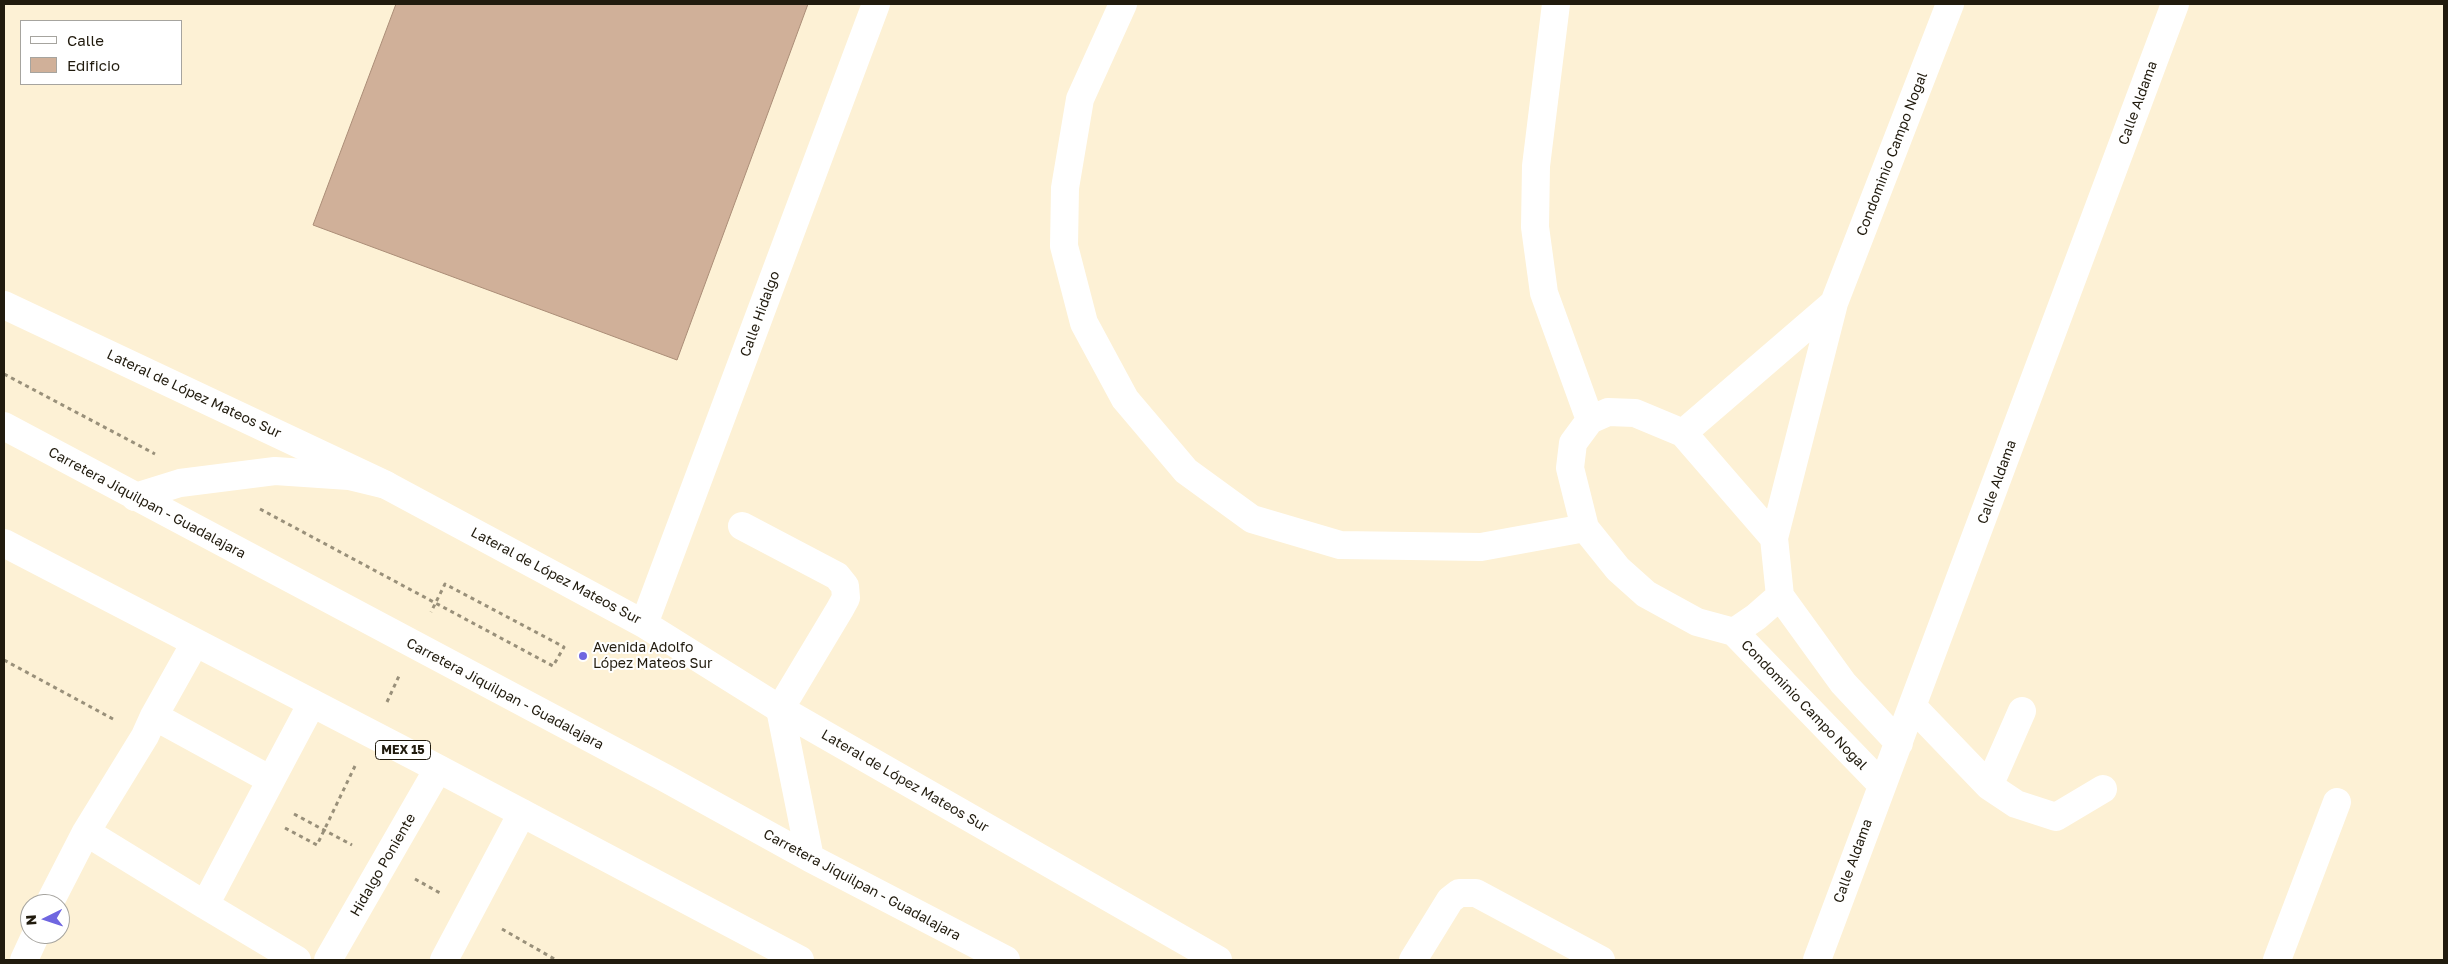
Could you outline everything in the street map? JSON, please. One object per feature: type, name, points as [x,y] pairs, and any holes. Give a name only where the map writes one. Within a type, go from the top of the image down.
[{"type":"main road","name":"Calle Hidalgo","points":[[644,624],[876,4]]},
{"type":"main road","points":[[1123,4],[1080,99],[1066,188],[1064,246],[1084,323],[1125,399],[1186,471],[1252,518],[1340,545],[1480,547],[1585,528],[1570,468],[1574,443],[1590,420],[1608,412],[1634,413],[1683,434],[1774,538]]},
{"type":"main road","points":[[1556,4],[1536,166],[1535,227],[1544,293],[1590,420]]},
{"type":"main road","name":"Condominio Campo Nogal","points":[[1780,596],[1774,538],[1834,303],[1950,4]]},
{"type":"main road","name":"Calle Aldama","points":[[1816,960],[1913,707],[2175,4]]},
{"type":"main road","name":"Condominio Campo Nogal","points":[[1683,434],[1834,303]]},
{"type":"main road","name":"Lateral de López Mateos Sur","points":[[4,305],[386,485],[644,624],[780,709],[1218,960]]},
{"type":"main road","name":"Carretera Jiquilpan - Guadalajara","points":[[4,426],[665,778],[810,858],[1006,960]]},
{"type":"main road","points":[[135,497],[180,483],[275,470],[349,476],[386,485]]},
{"type":"main road","points":[[742,526],[837,576],[845,586],[846,598],[780,709],[810,858]]},
{"type":"main road","name":"Condominio Campo Nogal","points":[[1585,528],[1618,569],[1646,594],[1697,622],[1734,632],[1882,785]]},
{"type":"main road","name":"MEX 15","points":[[4,543],[800,960]]},
{"type":"main road","points":[[1734,632],[1756,617],[1780,596],[1843,683],[1899,743]]},
{"type":"main road","points":[[55,894],[86,832],[145,736],[154,716],[195,643]]},
{"type":"main road","points":[[205,905],[312,703]]},
{"type":"main road","points":[[1913,707],[1989,786],[2016,804],[2056,817],[2103,789]]},
{"type":"main road","points":[[1989,786],[2022,711]]},
{"type":"main road","points":[[154,716],[271,780]]},
{"type":"main road","name":"Hidalgo Poniente","points":[[328,960],[438,769]]},
{"type":"main road","points":[[2277,960],[2337,802]]},
{"type":"main road","points":[[444,960],[522,813]]},
{"type":"main road","points":[[86,832],[297,960]]},
{"type":"main road","points":[[1413,960],[1450,900],[1459,893],[1476,893],[1601,960]]},
{"type":"main road","points":[[24,960],[31,944]]},
{"type":"path","points":[[4,374],[202,479]]},
{"type":"path","points":[[255,507],[552,666],[564,648],[444,584]]},
{"type":"building","points":[[396,4],[808,4],[677,360],[313,225]]},
{"type":"place","name":"Avenida Adolfo López Mateos Sur","points":[[583,656]]}]
